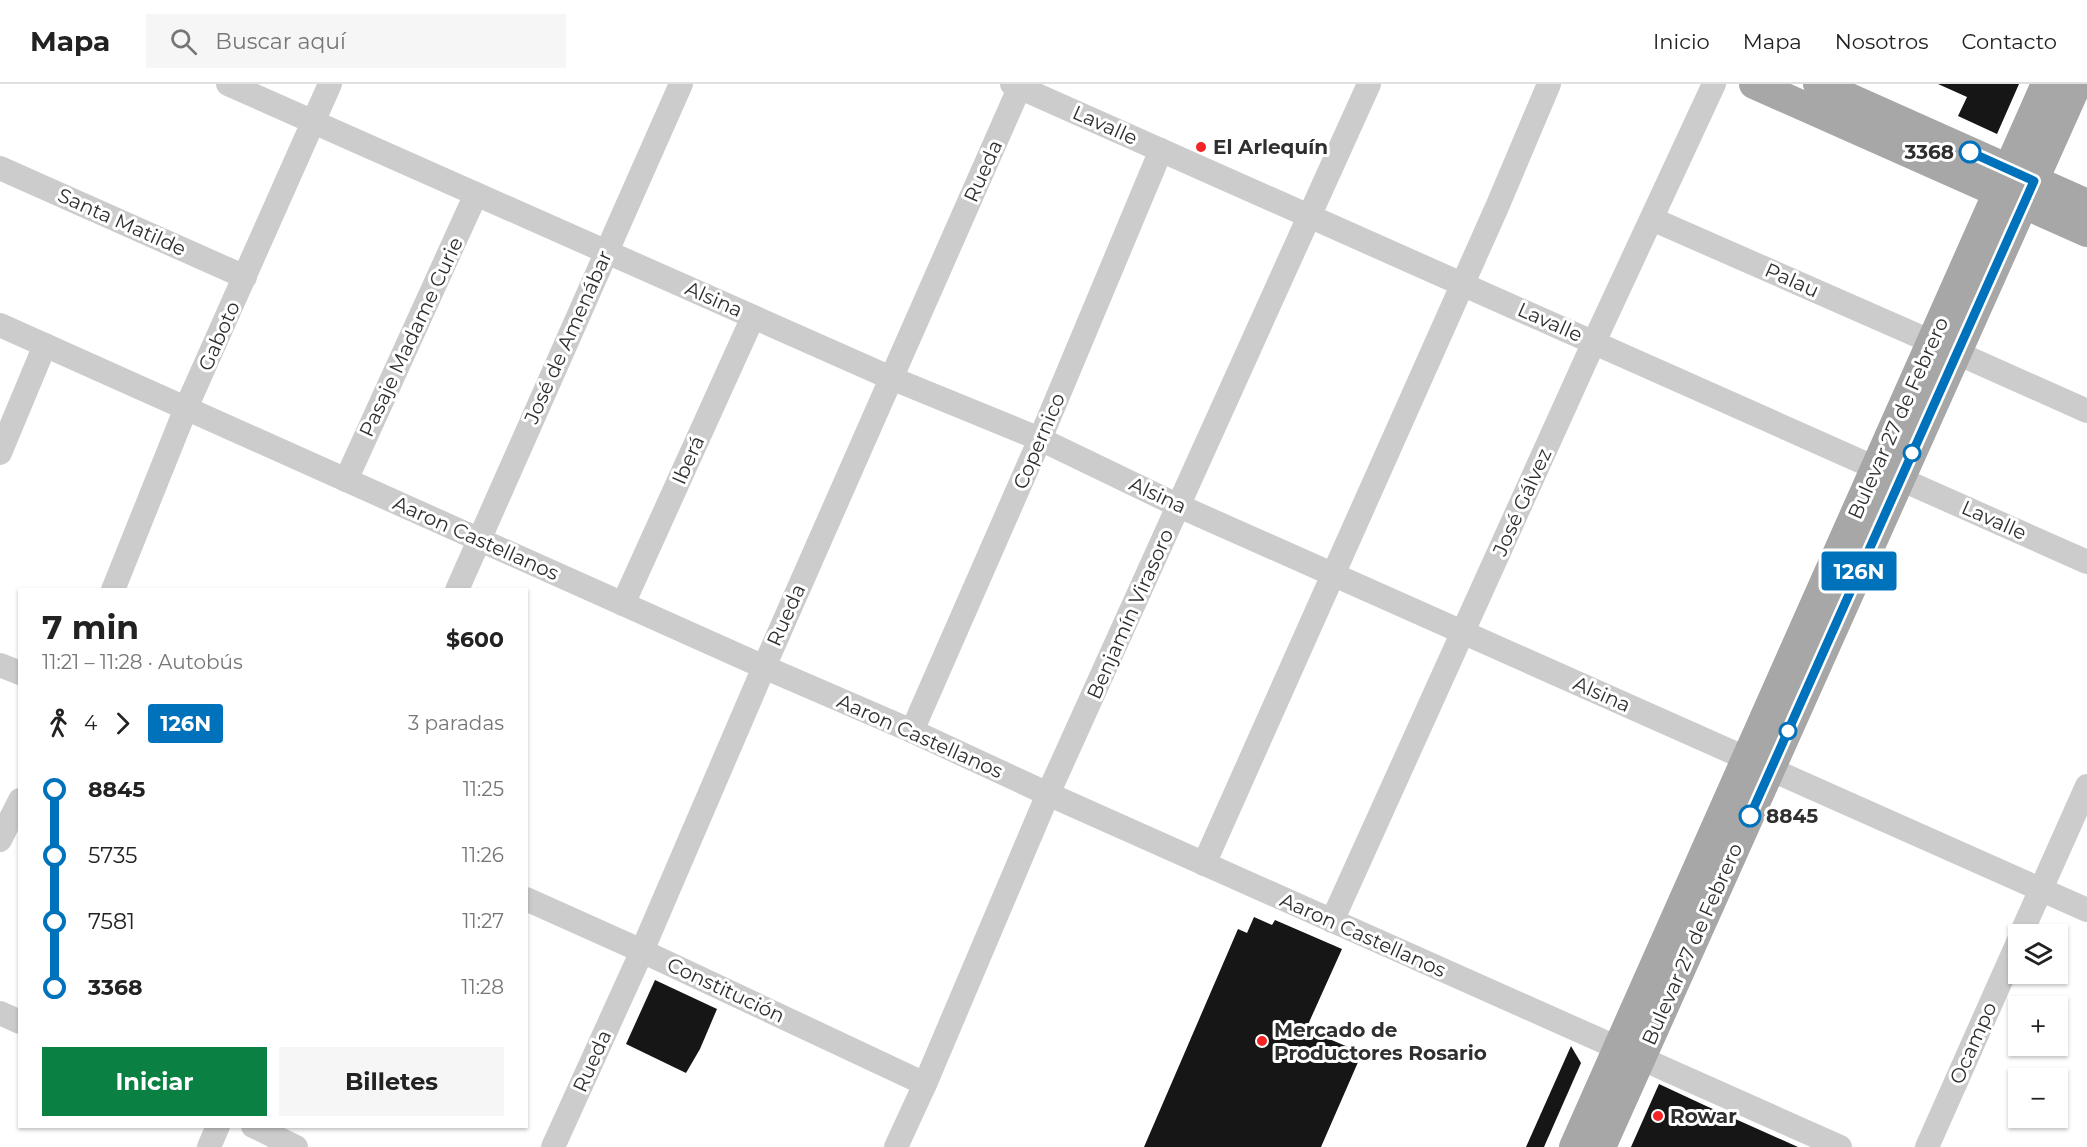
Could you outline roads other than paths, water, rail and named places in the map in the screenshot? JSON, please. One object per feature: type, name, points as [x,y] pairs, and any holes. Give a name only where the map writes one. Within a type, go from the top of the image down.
[{"type":"main road","points":[[1754,84],[2016,186],[2087,204]]},
{"type":"main road","points":[[1818,84],[2016,186],[2087,232]]},
{"type":"main road","name":"Bulevar 27 de Febrero","points":[[2016,186],[2046,84]]},
{"type":"main road","name":"Bulevar 27 de Febrero","points":[[1574,1147],[1628,1054],[2016,186],[2077,84]]},
{"type":"main road","name":"Bulevar 27 de Febrero","points":[[1600,1147],[1628,1054]]},
{"type":"street","name":"Alsina","points":[[228,84],[891,378],[1040,439],[1179,506],[2087,909]]},
{"type":"street","name":"Gaboto","points":[[114,588],[186,408],[330,84]]},
{"type":"street","name":"José de Amenábar","points":[[458,588],[681,84]]},
{"type":"street","name":"Benjamín Virasoro","points":[[896,1147],[1048,794],[1369,84]]},
{"type":"street","points":[[1204,864],[1549,84]]},
{"type":"street","name":"José Gálvez","points":[[1332,921],[1594,342],[1714,84]]},
{"type":"street","name":"Lavalle","points":[[1017,85],[2087,562]]},
{"type":"street","name":"Rueda","points":[[553,1147],[642,951],[1017,85]]},
{"type":"street","name":"Copernico","points":[[912,731],[1040,439],[1161,150]]},
{"type":"street","name":"Santa Matilde","points":[[0,168],[244,277]]},
{"type":"street","name":"Pasaje Madame Curie","points":[[346,480],[476,194]]},
{"type":"street","name":"Palau","points":[[1652,219],[2087,411]]},
{"type":"street","name":"Iberá","points":[[623,604],[753,317]]},
{"type":"street","name":"Aaron Castellanos","points":[[0,325],[1840,1147]]},
{"type":"street","points":[[0,453],[45,345]]},
{"type":"street","points":[[0,665],[18,672]]},
{"type":"street","points":[[2025,924],[2087,786]]},
{"type":"street","points":[[0,840],[18,804]]},
{"type":"street","name":"Constitución","points":[[528,900],[925,1084]]},
{"type":"street","name":"Ocampo","points":[[1927,1147],[2008,965]]},
{"type":"street","points":[[0,1013],[18,1021]]},
{"type":"street","points":[[209,1147],[217,1128]]},
{"type":"street","points":[[257,1128],[296,1147]]},
{"type":"place","name":"El Arlequín","points":[[1201,147]]},
{"type":"place","name":"3368","points":[[1970,152]]},
{"type":"place","name":"8845","points":[[1750,816]]},
{"type":"place","name":"Mercado de Productores Rosario","points":[[1262,1041]]},
{"type":"place","name":"Rowar","points":[[1658,1116]]}]
